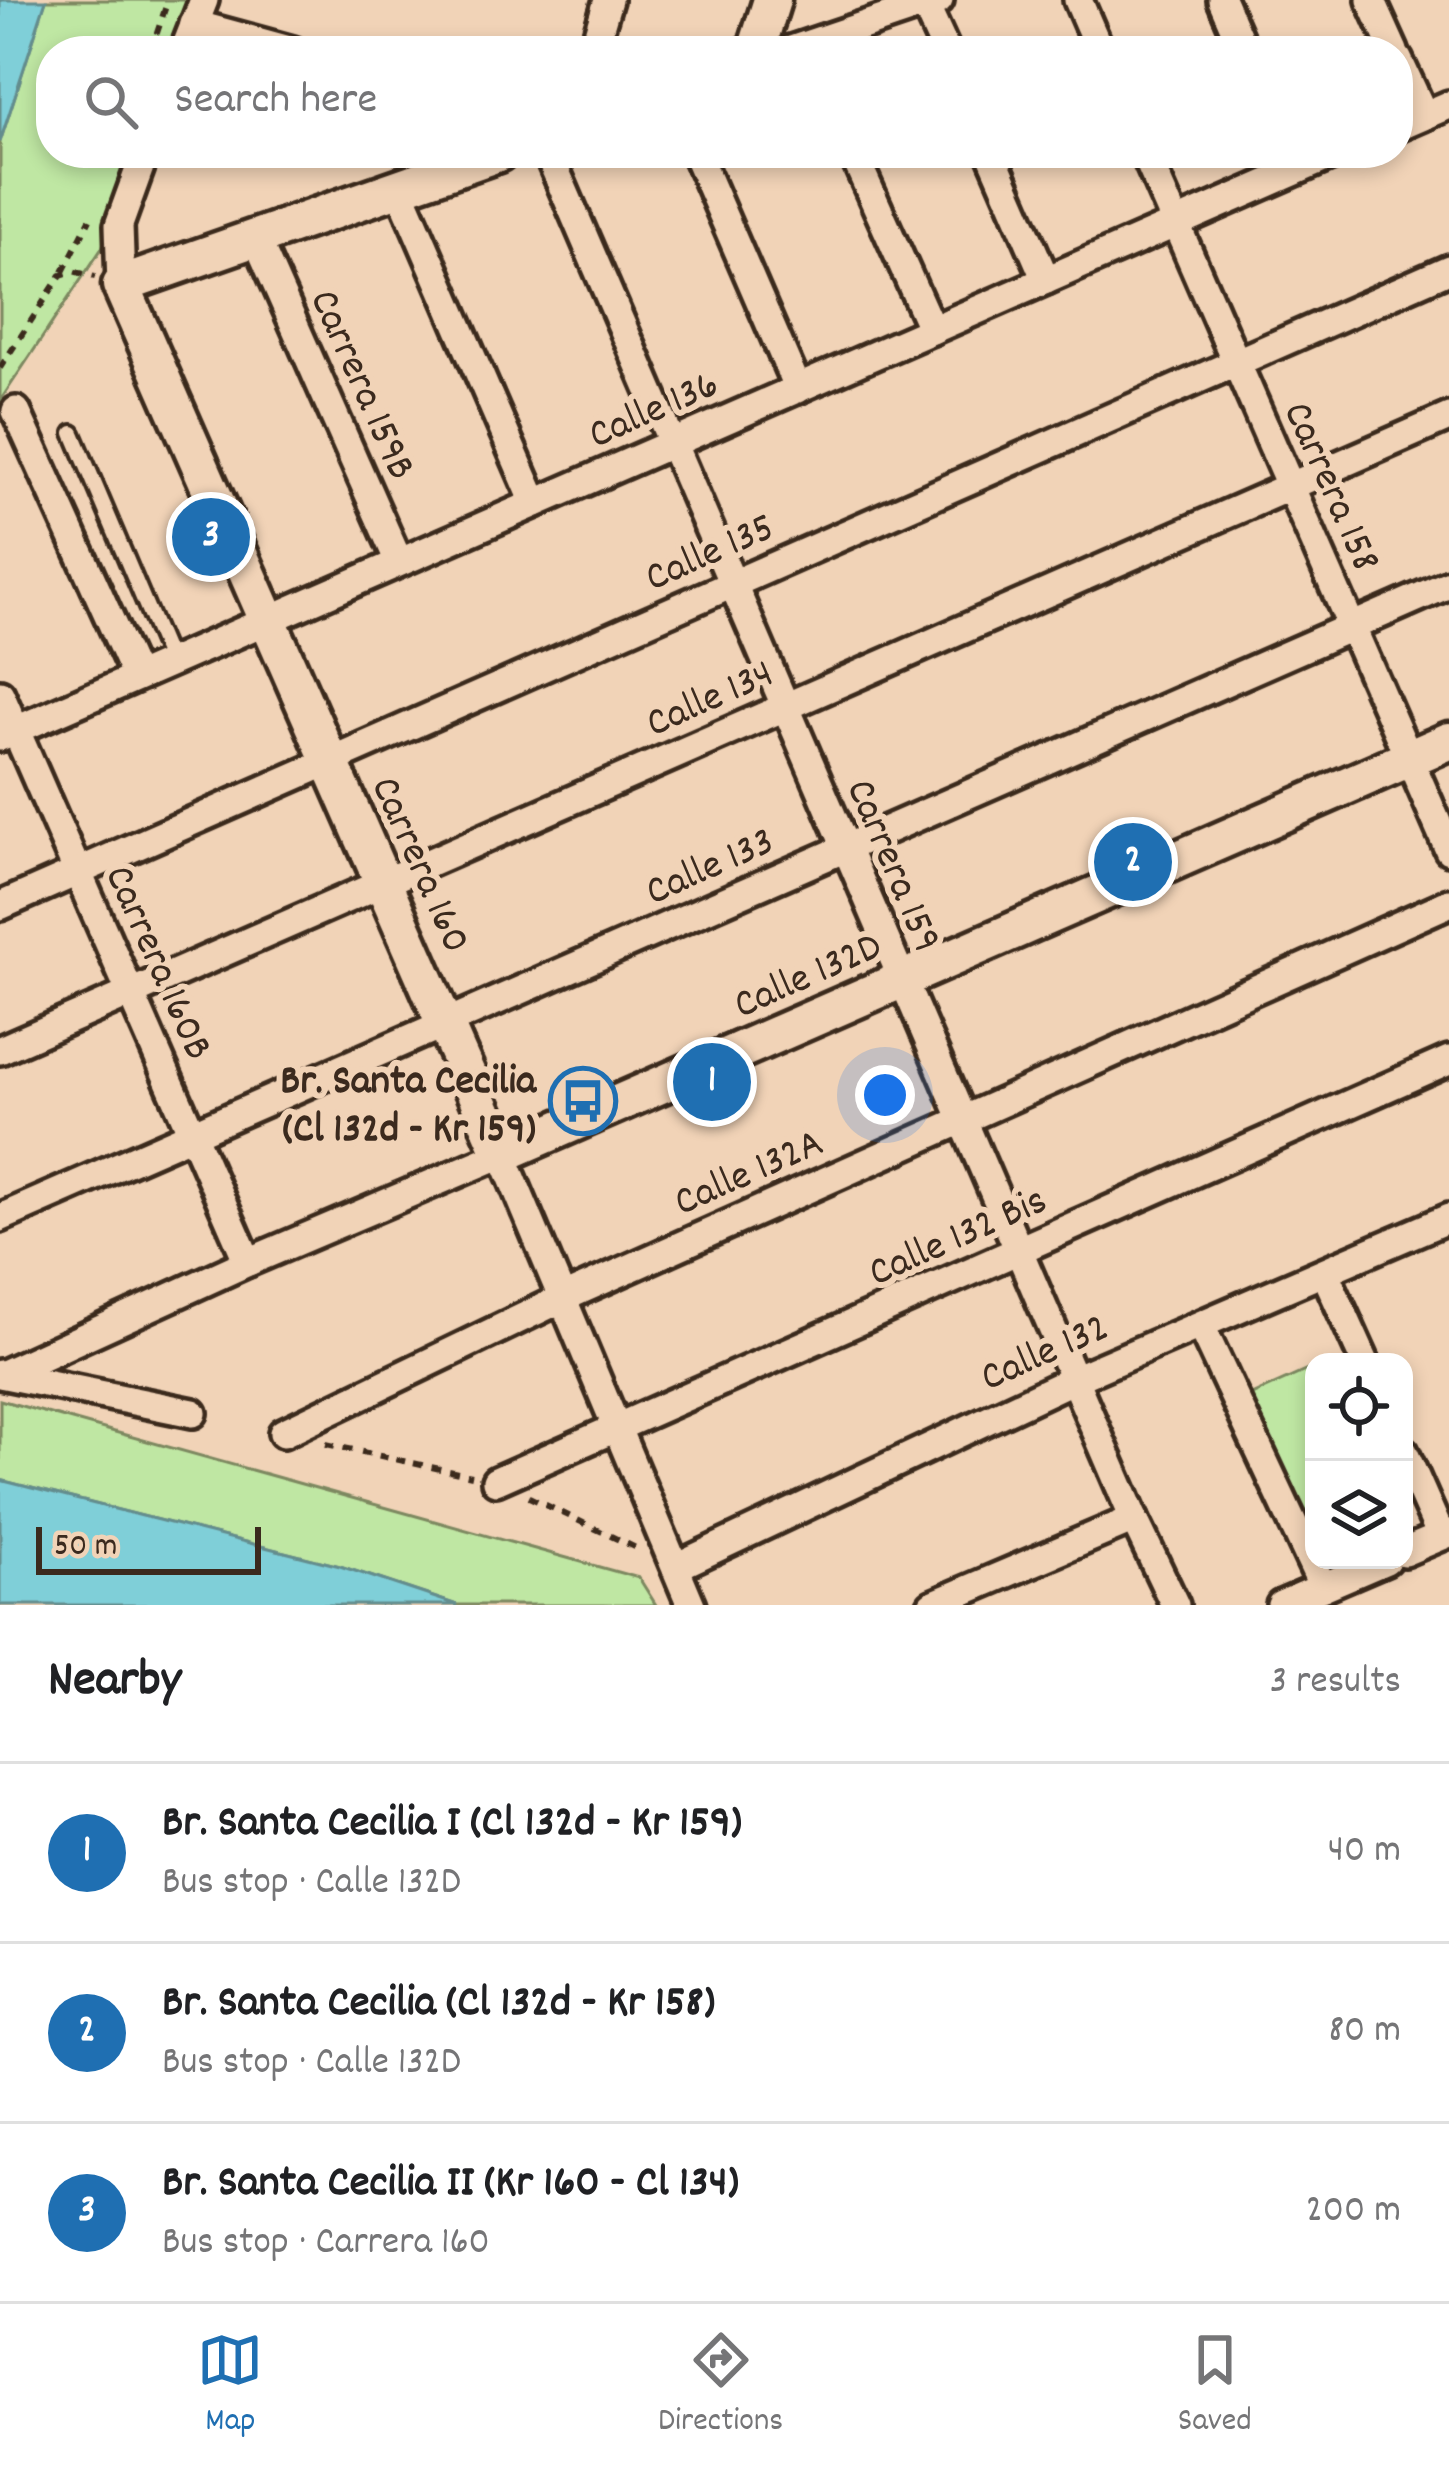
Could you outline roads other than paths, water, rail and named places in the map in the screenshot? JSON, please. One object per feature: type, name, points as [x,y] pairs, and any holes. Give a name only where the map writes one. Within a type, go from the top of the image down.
[{"type":"street","points":[[597,36],[608,0]]},
{"type":"street","points":[[761,36],[772,0]]},
{"type":"street","points":[[1078,0],[1094,36]]},
{"type":"street","points":[[1222,0],[1238,36]]},
{"type":"street","points":[[1371,0],[1387,36]]},
{"type":"street","points":[[837,36],[932,2],[942,36]]},
{"type":"street","points":[[199,12],[257,36]]},
{"type":"street","name":"Carrera 160","points":[[140,168],[119,225],[122,285],[502,1154],[691,1605]]},
{"type":"street","points":[[122,285],[456,168]]},
{"type":"street","name":"Carrera 159","points":[[554,168],[1134,1520],[1175,1605]]},
{"type":"street","points":[[703,168],[798,388]]},
{"type":"street","points":[[860,168],[932,330]]},
{"type":"street","points":[[997,168],[1046,280]]},
{"type":"street","name":"Carrera 158","points":[[1152,168],[1449,850]]},
{"type":"street","name":"Calle 136","points":[[8,733],[1176,224],[1281,168]]},
{"type":"street","points":[[399,188],[535,503]]},
{"type":"street","name":"Carrera 159B","points":[[256,238],[400,562]]},
{"type":"street","name":"Calle 135","points":[[0,906],[1449,269]]},
{"type":"street","points":[[16,411],[136,677]]},
{"type":"street","name":"Calle 134","points":[[0,1050],[1449,418]]},
{"type":"street","name":"Calle 133","points":[[0,1218],[1449,584]]},
{"type":"street","name":"Carrera 160B","points":[[0,694],[8,733],[78,872],[248,1262]]},
{"type":"street","name":"Calle 132D","points":[[1,1374],[248,1262],[1449,741]]},
{"type":"street","name":"Calle 132A","points":[[283,1433],[563,1298],[1449,903]]},
{"type":"street","name":"Calle 132 Bis","points":[[496,1481],[1449,1060]]},
{"type":"street","name":"Calle 132","points":[[676,1567],[1074,1379],[1447,1224]]},
{"type":"street","points":[[1325,1273],[1360,1353]]},
{"type":"street","points":[[1201,1327],[1323,1587]]},
{"type":"street","points":[[1,1374],[194,1413]]},
{"type":"street","points":[[1408,1461],[1445,1535],[1413,1548]]},
{"type":"street","points":[[932,1605],[1134,1520]]},
{"type":"street","points":[[1281,1605],[1365,1569]]},
{"type":"lane","points":[[73,433],[170,662]]},
{"type":"water","points":[[0,0],[46,0],[0,142]]},
{"type":"water","points":[[0,1480],[340,1566],[457,1605],[0,1605]]},
{"type":"place","name":"Br. Santa Cecilia II (Kr 160 - Cl 134)","points":[[211,537]]},
{"type":"place","name":"Br. Santa Cecilia (Cl 132d - Kr 158)","points":[[1133,862]]},
{"type":"place","name":"Br. Santa Cecilia I (Cl 132d - Kr 159)","points":[[712,1082]]},
{"type":"place","name":"Br. Santa Cecilia (Cl 132d - Kr 159)","points":[[583,1101]]}]
